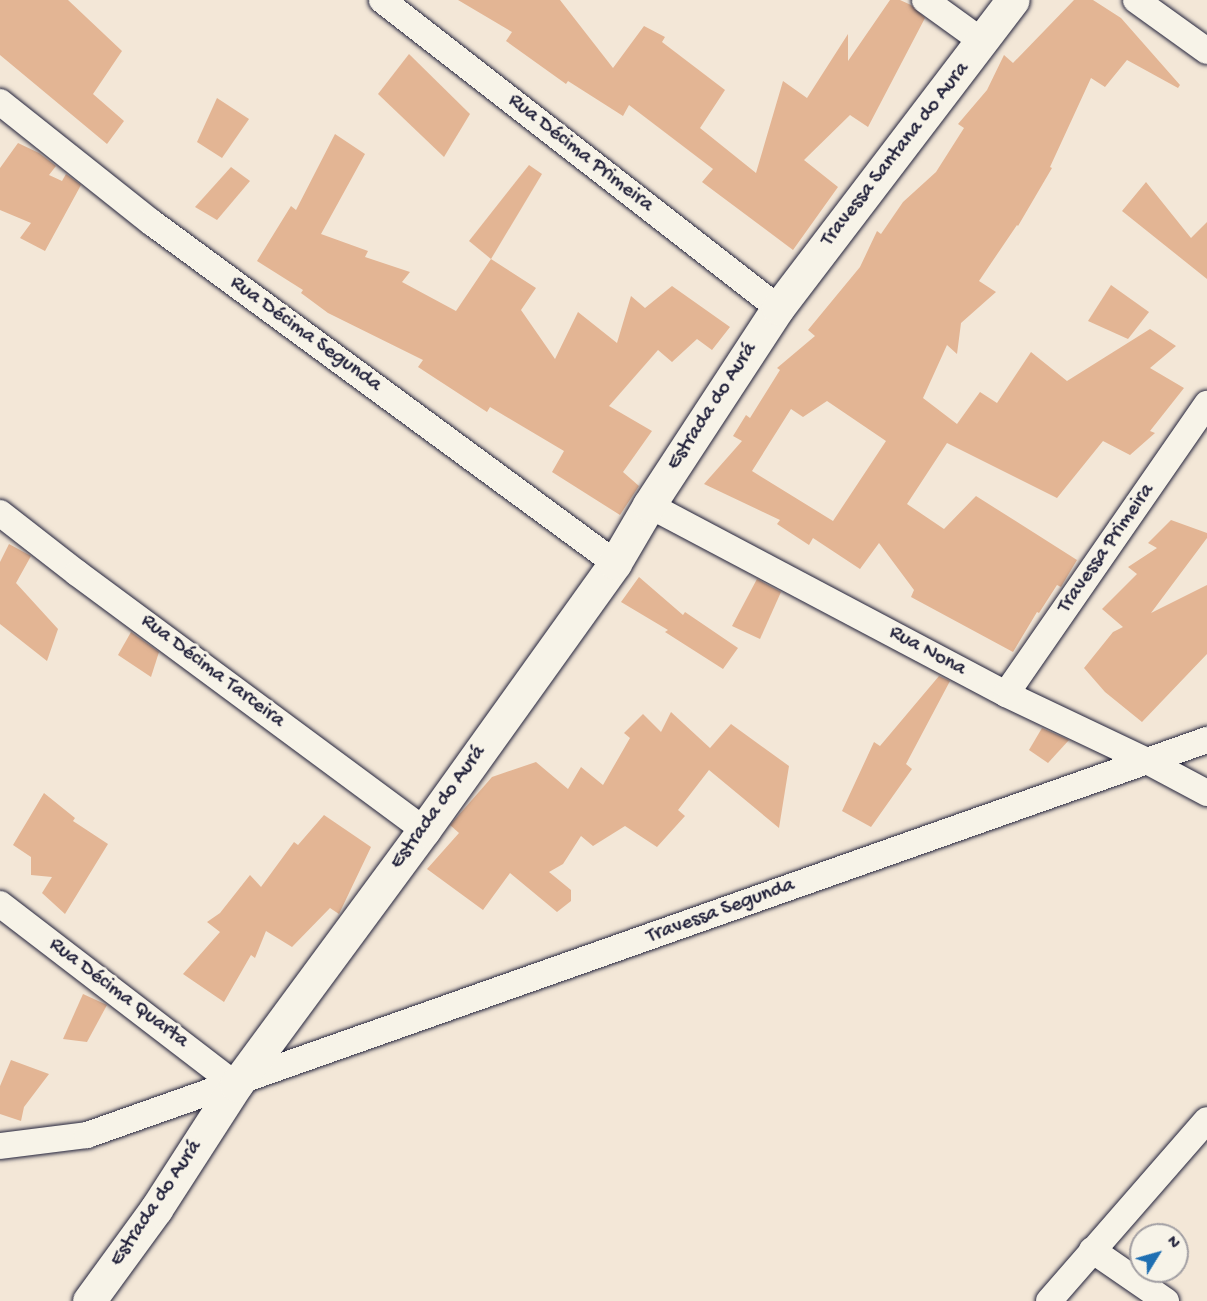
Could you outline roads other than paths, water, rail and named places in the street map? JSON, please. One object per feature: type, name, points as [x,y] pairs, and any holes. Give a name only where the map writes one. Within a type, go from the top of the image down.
[{"type":"street","name":"Rua Décima Primeira","points":[[382,0],[778,308]]},
{"type":"street","points":[[925,0],[983,42]]},
{"type":"street","name":"Travessa Santana do Aura","points":[[778,308],[1013,0]]},
{"type":"street","points":[[1136,0],[1207,51]]},
{"type":"street","name":"Rua Décima Segunda","points":[[0,102],[151,222],[615,563]]},
{"type":"street","name":"Estrada do Aurá","points":[[89,1301],[156,1209],[236,1085],[424,830],[615,563],[649,505],[778,308]]},
{"type":"street","name":"Travessa Primeira","points":[[1006,694],[1207,404]]},
{"type":"street","name":"Rua Nona","points":[[649,505],[1006,694],[1147,761],[1207,794]]},
{"type":"street","name":"Rua Décima Tarceira","points":[[0,513],[77,573],[424,830]]},
{"type":"street","name":"Travessa Segunda","points":[[0,1146],[87,1135],[236,1085],[1207,740]]},
{"type":"street","name":"Rua Décima Quarta","points":[[0,903],[236,1085]]},
{"type":"street","points":[[1049,1301],[1207,1120]]},
{"type":"street","points":[[1092,1250],[1166,1301]]}]
